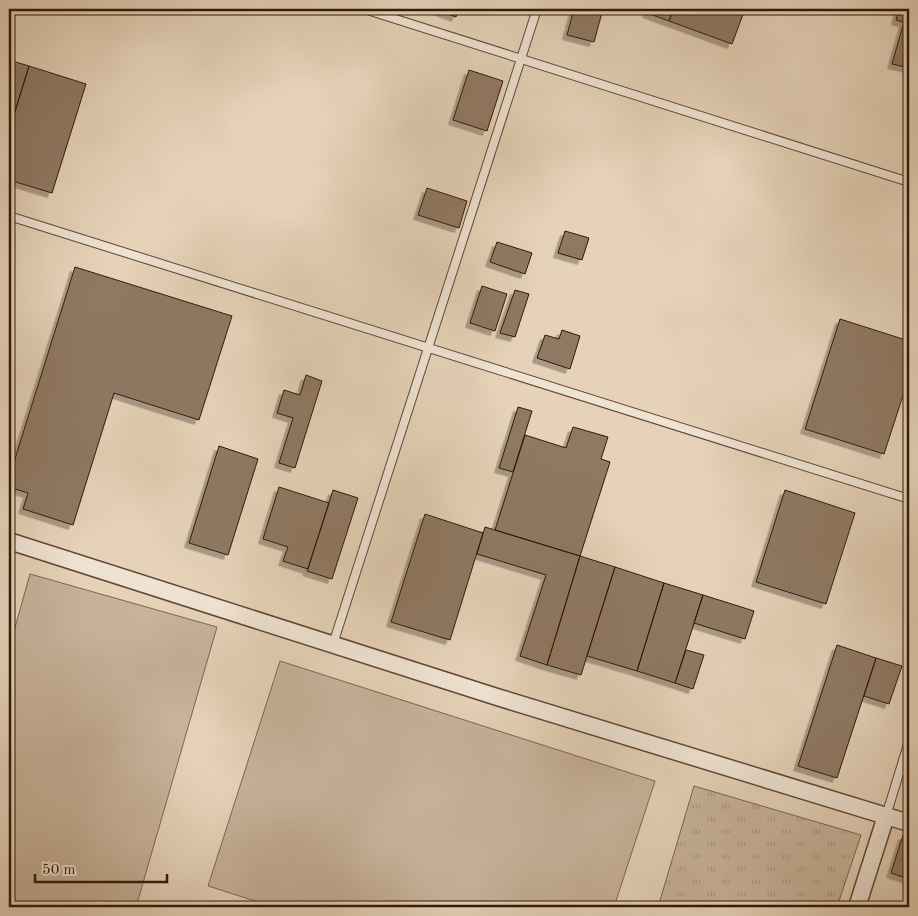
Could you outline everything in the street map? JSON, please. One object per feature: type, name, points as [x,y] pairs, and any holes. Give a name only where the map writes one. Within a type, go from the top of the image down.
[{"type":"street","points":[[9,541],[497,698],[909,823]]},
{"type":"street","points":[[857,907],[886,816]]},
{"type":"lane","points":[[364,9],[909,182]]},
{"type":"lane","points":[[332,644],[537,9]]},
{"type":"lane","points":[[9,216],[909,499]]},
{"type":"lane","points":[[886,816],[909,742]]},
{"type":"green space","points":[[30,574],[217,627],[136,907],[9,907],[9,649]]},
{"type":"green space","points":[[280,661],[655,781],[614,907],[274,907],[208,886]]},
{"type":"green space","points":[[694,786],[861,835],[837,907],[658,907]]},
{"type":"building","points":[[435,9],[459,9],[456,17]]},
{"type":"building","points":[[574,9],[603,9],[594,42],[567,35]]},
{"type":"building","points":[[649,9],[674,9],[669,21],[647,13]]},
{"type":"building","points":[[674,9],[745,9],[732,44],[669,21]]},
{"type":"building","points":[[899,9],[909,9],[909,24],[896,20]]},
{"type":"building","points":[[904,22],[909,24],[909,68],[892,64]]},
{"type":"building","points":[[9,60],[29,66],[9,131]]},
{"type":"building","points":[[29,66],[86,84],[52,193],[9,180],[9,131]]},
{"type":"building","points":[[469,70],[503,81],[487,131],[453,120]]},
{"type":"building","points":[[427,188],[467,201],[459,228],[418,215]]},
{"type":"building","points":[[565,231],[589,238],[582,260],[558,253]]},
{"type":"building","points":[[497,242],[532,253],[525,274],[490,262]]},
{"type":"building","points":[[75,267],[232,316],[199,420],[114,393],[73,525],[23,509],[28,493],[9,487],[9,478]]},
{"type":"building","points":[[482,286],[507,294],[495,331],[470,323]]},
{"type":"building","points":[[515,290],[529,294],[515,337],[500,333]]},
{"type":"building","points":[[840,319],[909,341],[909,377],[884,454],[805,429]]},
{"type":"building","points":[[562,330],[580,336],[570,369],[537,358],[545,335],[559,339]]},
{"type":"building","points":[[306,375],[322,381],[295,468],[279,463],[293,418],[277,413],[284,390],[300,395]]},
{"type":"building","points":[[518,407],[532,411],[513,472],[499,468]]},
{"type":"building","points":[[573,427],[608,437],[601,459],[610,462],[580,556],[495,530],[525,435],[566,448]]},
{"type":"building","points":[[219,446],[258,459],[228,555],[189,543]]},
{"type":"building","points":[[279,487],[329,503],[308,569],[283,561],[288,547],[263,539]]},
{"type":"building","points":[[333,490],[358,498],[332,579],[307,571]]},
{"type":"building","points":[[785,490],[855,513],[826,604],[756,582]]},
{"type":"building","points":[[425,514],[483,533],[450,640],[391,622]]},
{"type":"building","points":[[485,527],[580,556],[547,665],[520,656],[546,575],[477,554]]},
{"type":"building","points":[[580,556],[615,567],[581,675],[547,665]]},
{"type":"building","points":[[615,567],[664,583],[637,671],[587,656]]},
{"type":"building","points":[[664,583],[703,595],[675,683],[637,671]]},
{"type":"building","points":[[703,595],[754,611],[745,639],[694,623]]},
{"type":"building","points":[[837,645],[876,658],[837,778],[798,766]]},
{"type":"building","points":[[686,650],[704,655],[693,689],[675,683]]},
{"type":"building","points":[[876,658],[902,666],[889,704],[864,696]]},
{"type":"building","points":[[903,835],[909,837],[909,879],[891,873]]}]
